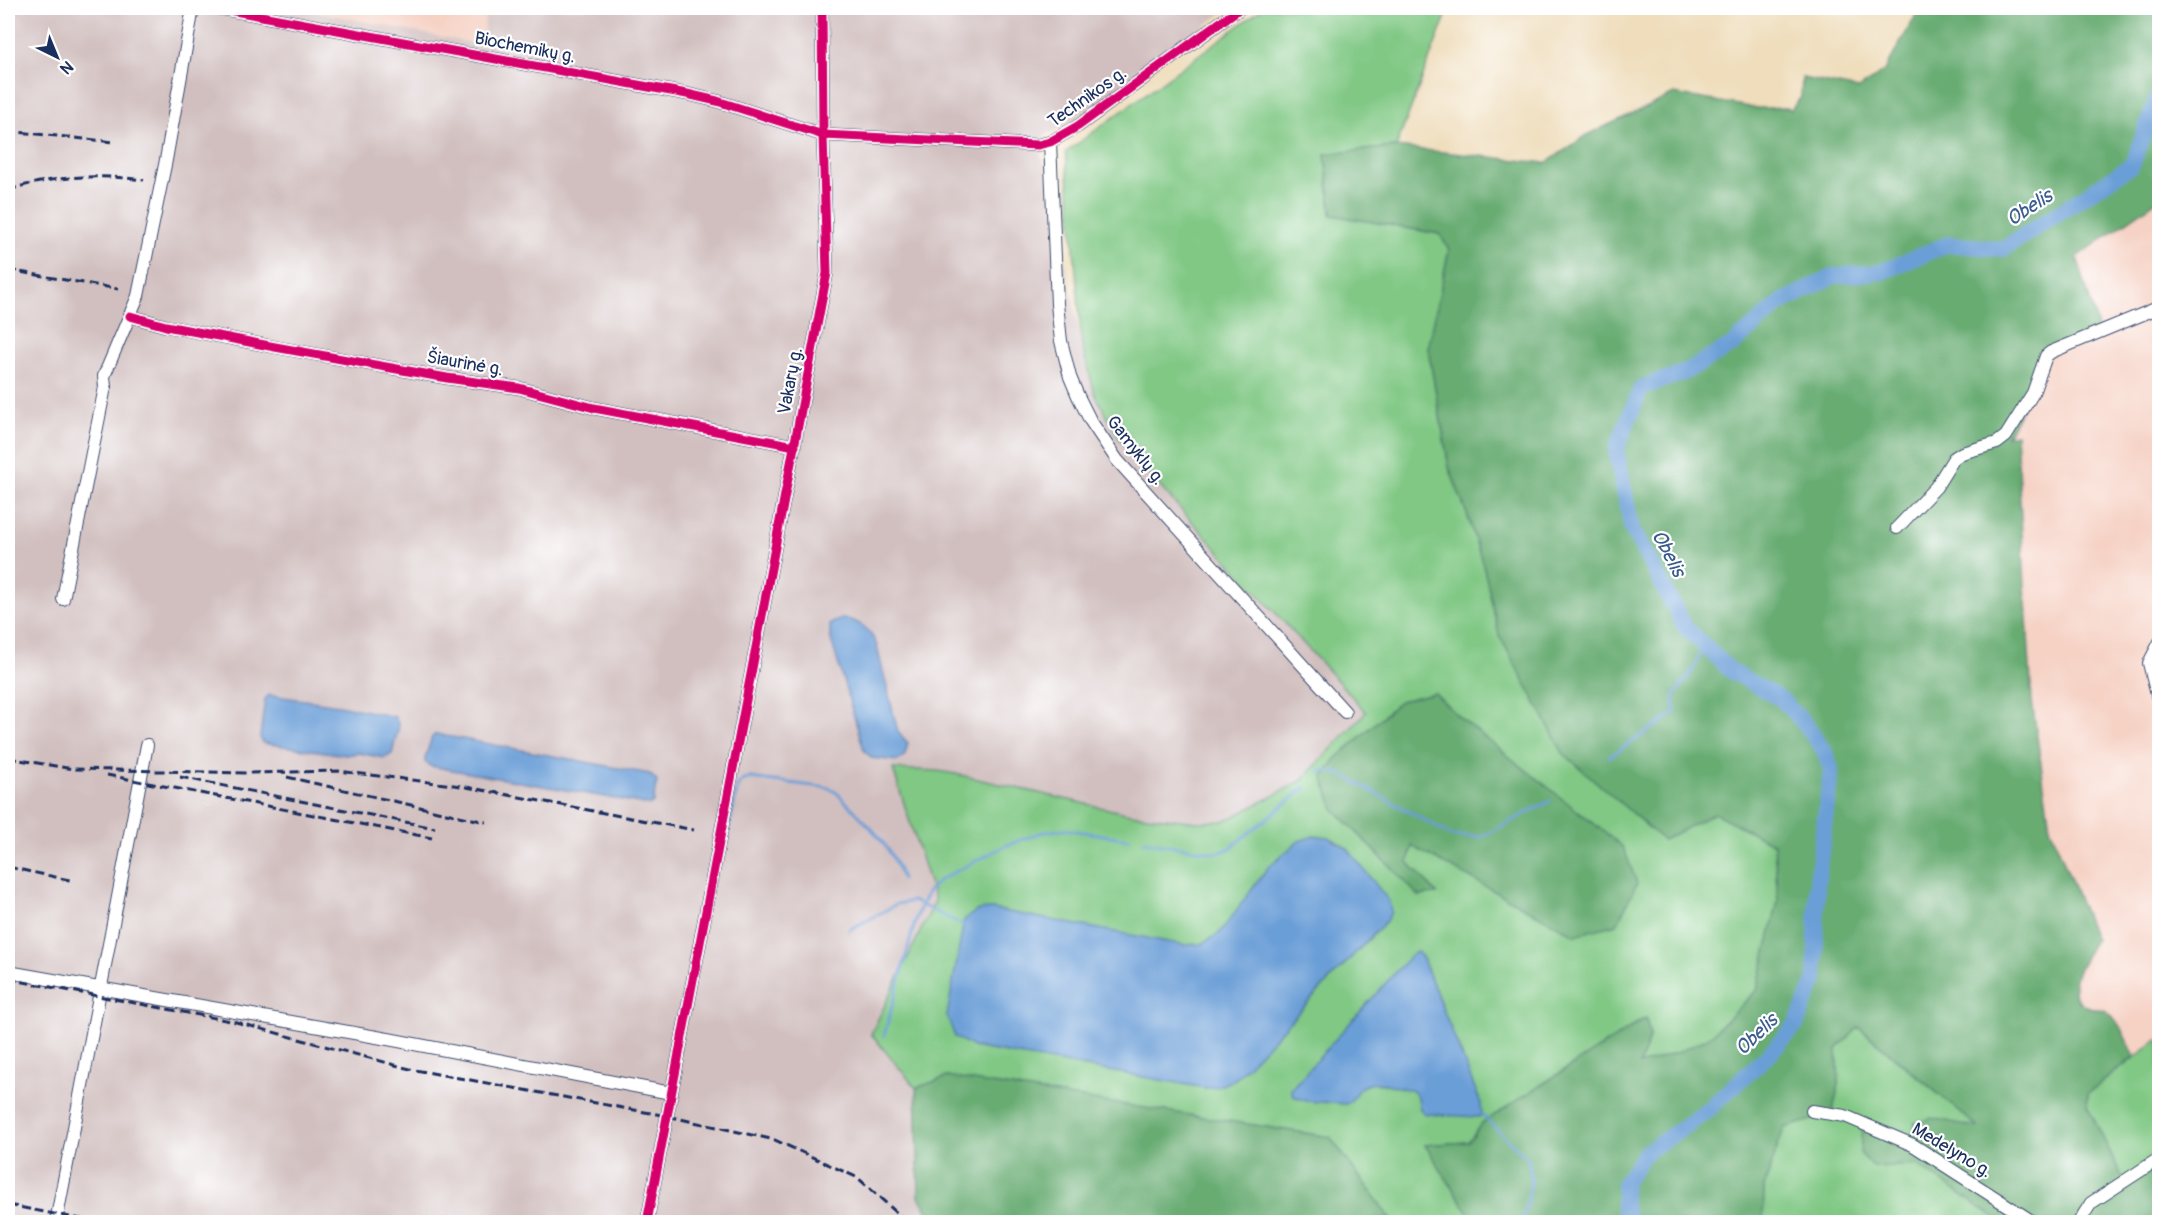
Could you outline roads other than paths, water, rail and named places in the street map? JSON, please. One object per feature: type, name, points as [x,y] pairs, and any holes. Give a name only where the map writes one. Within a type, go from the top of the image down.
[{"type":"street","points":[[63,599],[105,387],[104,376],[138,296],[168,149],[193,8]]},
{"type":"street","name":"Biochemikų g.","points":[[218,8],[687,94],[717,101],[823,135]]},
{"type":"street","name":"Vakarų g.","points":[[647,1222],[827,273],[822,8]]},
{"type":"street","name":"Technikos g.","points":[[823,135],[1038,145],[1050,142],[1078,126],[1240,8]]},
{"type":"street","name":"Gamyklų g.","points":[[1050,142],[1059,324],[1070,377],[1090,420],[1117,460],[1345,712]]},
{"type":"street","points":[[1897,528],[1936,487],[1954,458],[1962,453],[1997,443],[2006,436],[2032,393],[2046,356],[2160,307]]},
{"type":"street","name":"Šiaurinė g.","points":[[130,316],[166,326],[275,347],[519,388],[594,408],[795,446]]},
{"type":"street","points":[[2160,642],[2149,663],[2160,707]]},
{"type":"street","points":[[56,1222],[147,745]]},
{"type":"street","points":[[8,972],[376,1037],[671,1093]]},
{"type":"street","name":"Medelyno g.","points":[[1812,1111],[1845,1116],[1913,1145],[2033,1222]]},
{"type":"street","points":[[2079,1222],[2091,1203],[2160,1158]]},
{"type":"water","points":[[843,618],[863,626],[876,643],[898,732],[908,743],[905,755],[898,761],[871,758],[864,750],[830,636],[830,624]]},
{"type":"water","points":[[269,695],[339,705],[395,717],[399,726],[392,754],[385,758],[359,753],[346,755],[263,743],[260,737],[265,699]]},
{"type":"water","points":[[436,734],[650,774],[657,781],[653,803],[650,805],[430,766],[425,762],[425,758],[432,737]]},
{"type":"water","points":[[1314,836],[1329,837],[1347,848],[1389,901],[1391,912],[1386,921],[1235,1079],[1219,1086],[1206,1088],[973,1047],[955,1037],[947,1016],[964,920],[978,910],[992,909],[1184,945],[1202,944],[1220,933],[1269,866],[1299,841]]},
{"type":"water","points":[[1417,952],[1422,957],[1481,1104],[1482,1115],[1478,1117],[1426,1114],[1420,1109],[1418,1097],[1413,1091],[1377,1083],[1363,1086],[1346,1104],[1306,1101],[1293,1096],[1291,1089],[1410,956]]},
{"type":"waterway","name":"Obelis","points":[[1631,1222],[1624,1209],[1624,1183],[1645,1153],[1703,1114],[1768,1055],[1796,1025],[1815,981],[1817,883],[1831,770],[1824,750],[1804,723],[1781,699],[1731,671],[1685,627],[1632,529],[1616,450],[1641,388],[1685,372],[1731,346],[1782,302],[1833,276],[1881,272],[1948,244],[2003,249],[2132,165],[2160,91]]},
{"type":"waterway","points":[[1609,757],[1675,713],[1674,695],[1693,670],[1704,646]]},
{"type":"waterway","points":[[1319,773],[1324,770],[1341,774],[1453,836],[1481,837],[1550,801]]},
{"type":"waterway","points":[[726,841],[738,785],[742,781],[750,778],[829,788],[837,793],[875,832],[891,854],[902,879]]},
{"type":"waterway","points":[[1143,841],[1217,853],[1229,849],[1306,787]]},
{"type":"waterway","points":[[884,1036],[917,915],[928,891],[941,879],[1005,846],[1040,833],[1064,829],[1129,839]]},
{"type":"waterway","points":[[849,930],[897,904],[913,901],[963,925]]},
{"type":"waterway","points":[[1482,1115],[1528,1159],[1531,1175],[1522,1222]]},
{"type":"railway","points":[[8,131],[114,142]]},
{"type":"railway","points":[[8,190],[58,179],[109,177],[144,180]]},
{"type":"railway","points":[[8,270],[118,289]]},
{"type":"railway","points":[[8,758],[73,769],[248,773],[338,771],[461,786],[694,830]]},
{"type":"railway","points":[[107,775],[432,838]]},
{"type":"railway","points":[[180,777],[435,828]]},
{"type":"railway","points":[[287,777],[486,822]]},
{"type":"railway","points":[[8,867],[74,881]]},
{"type":"railway","points":[[8,979],[236,1022],[410,1069],[667,1116],[775,1140],[858,1178],[907,1222]]},
{"type":"railway","points":[[8,1205],[96,1222]]}]
